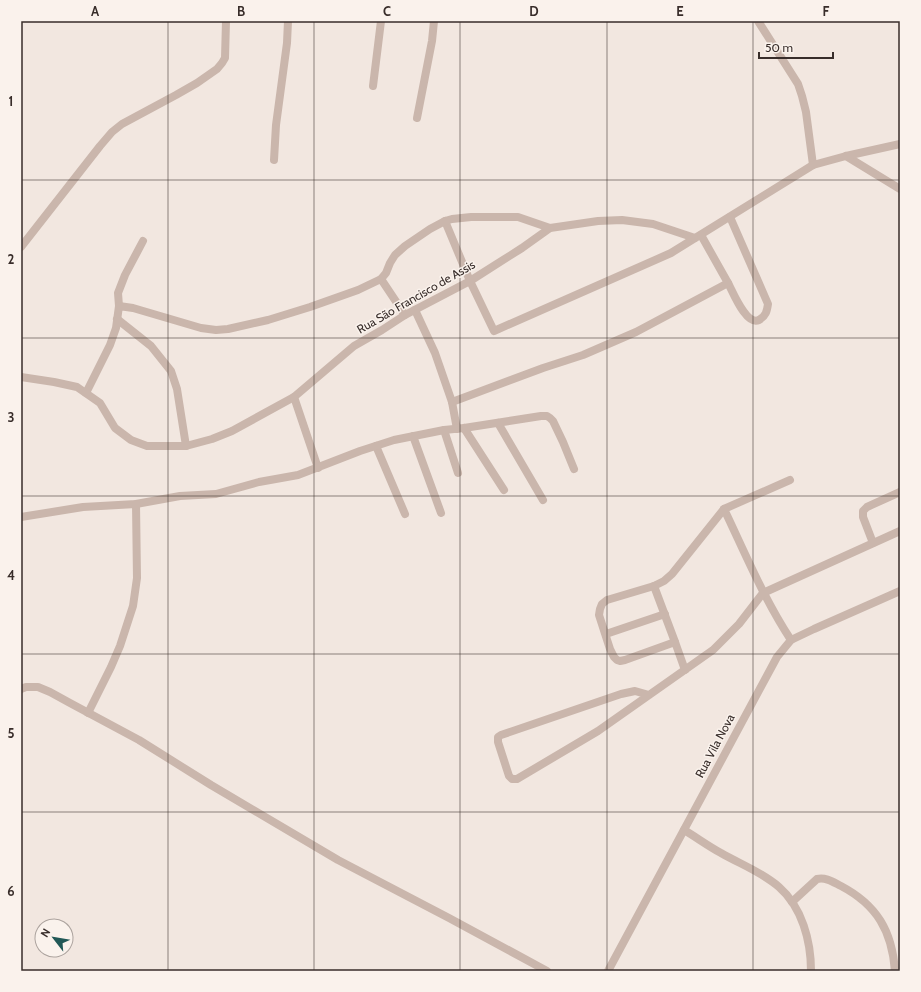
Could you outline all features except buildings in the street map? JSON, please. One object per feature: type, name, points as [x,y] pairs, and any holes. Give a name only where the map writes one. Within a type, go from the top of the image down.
[{"type":"street","points":[[21,246],[112,132],[122,124],[176,95],[217,70],[224,58],[226,21]]},
{"type":"street","points":[[274,160],[276,125],[287,43],[288,21]]},
{"type":"street","points":[[373,86],[381,21]]},
{"type":"street","points":[[417,118],[432,40],[434,21]]},
{"type":"street","points":[[758,21],[798,84],[806,112],[813,165]]},
{"type":"street","points":[[445,221],[470,281],[494,331],[671,253],[813,165],[900,144]]},
{"type":"street","points":[[846,156],[900,189]]},
{"type":"street","points":[[119,306],[133,308],[201,328],[216,330],[228,329],[268,320],[310,307],[358,290],[381,279],[386,273],[395,255],[406,246],[445,221],[471,217],[518,217],[550,228]]},
{"type":"street","points":[[698,236],[728,283],[746,316],[756,321],[760,319],[765,316],[768,304],[730,217]]},
{"type":"street","name":"Rua São Francisco de Assis","points":[[21,377],[77,387],[100,403],[115,428],[131,440],[147,446],[186,446],[212,439],[232,431],[294,396],[354,346],[405,315],[470,281],[522,248],[550,228],[598,221],[622,220],[653,224],[698,236]]},
{"type":"street","points":[[86,393],[110,345],[116,328],[119,306],[118,294],[125,275],[143,240]]},
{"type":"street","points":[[381,279],[405,315]]},
{"type":"street","points":[[452,402],[543,368],[583,355],[636,332],[728,283]]},
{"type":"street","points":[[415,310],[435,353],[461,429],[504,490]]},
{"type":"street","points":[[117,319],[151,346],[171,371],[177,389],[186,446]]},
{"type":"street","points":[[294,396],[318,468]]},
{"type":"street","points":[[21,517],[83,507],[136,504],[180,496],[216,494],[260,482],[298,476],[360,451],[394,440],[444,430],[461,429],[541,416],[550,418],[563,442],[574,469]]},
{"type":"street","points":[[498,423],[543,500]]},
{"type":"street","points":[[444,430],[458,473]]},
{"type":"street","points":[[413,436],[441,513]]},
{"type":"street","points":[[376,446],[405,514]]},
{"type":"street","points":[[675,642],[620,661],[614,657],[599,615],[602,604],[607,600],[654,586],[664,581],[672,574],[724,508],[790,480]]},
{"type":"street","points":[[873,544],[863,516],[863,511],[867,507],[900,492]]},
{"type":"street","points":[[88,713],[120,646],[133,606],[137,578],[136,504]]},
{"type":"street","points":[[724,508],[763,593],[777,620],[791,640]]},
{"type":"street","points":[[649,694],[635,691],[620,694],[501,735],[498,737],[498,742],[509,776],[512,779],[517,779],[598,731],[713,650],[739,624],[763,593],[900,531]]},
{"type":"street","points":[[654,586],[685,670]]},
{"type":"street","name":"Rua Vila Nova","points":[[608,971],[777,657],[791,640],[900,591]]},
{"type":"street","points":[[606,634],[665,614]]},
{"type":"street","points":[[21,689],[26,687],[38,687],[50,692],[138,740],[338,860],[546,971]]},
{"type":"street","points":[[684,830],[721,853],[760,874],[778,886],[786,894],[792,902],[803,924],[810,951],[811,971]]},
{"type":"street","points":[[792,902],[818,879],[825,878],[846,888],[870,906],[884,926],[889,939],[894,971]]}]
